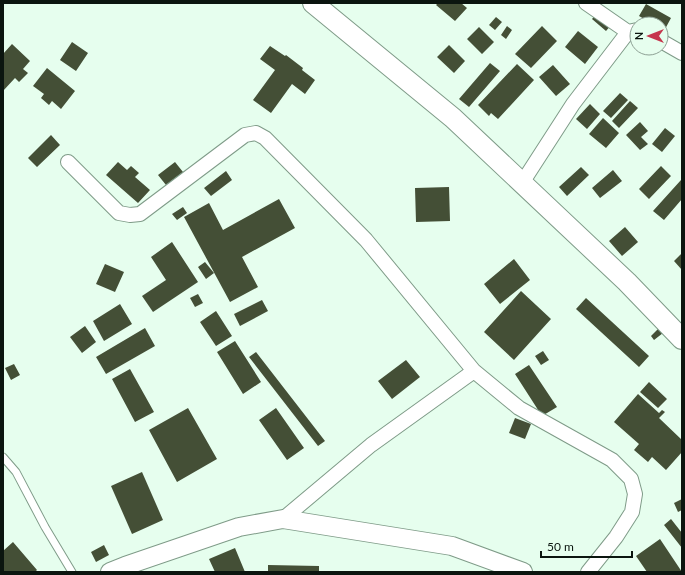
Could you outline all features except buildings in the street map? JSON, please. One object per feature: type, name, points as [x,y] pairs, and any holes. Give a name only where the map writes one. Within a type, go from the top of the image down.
[{"type":"main road","points":[[313,3],[453,118],[627,282],[682,339]]},
{"type":"street","points":[[586,3],[629,29]]},
{"type":"street","points":[[522,183],[573,104],[629,36]]},
{"type":"street","points":[[669,46],[682,53]]},
{"type":"street","points":[[68,162],[120,213],[130,215],[140,214],[245,134],[256,133],[265,138],[366,240],[474,371],[519,408],[612,460],[631,479],[635,494],[632,512],[616,537],[588,572]]},
{"type":"street","points":[[283,519],[371,445],[474,371]]},
{"type":"street","points":[[122,570],[239,527],[283,519],[452,546],[523,572]]},
{"type":"lane","points":[[3,457],[16,472],[45,527],[72,572]]}]
